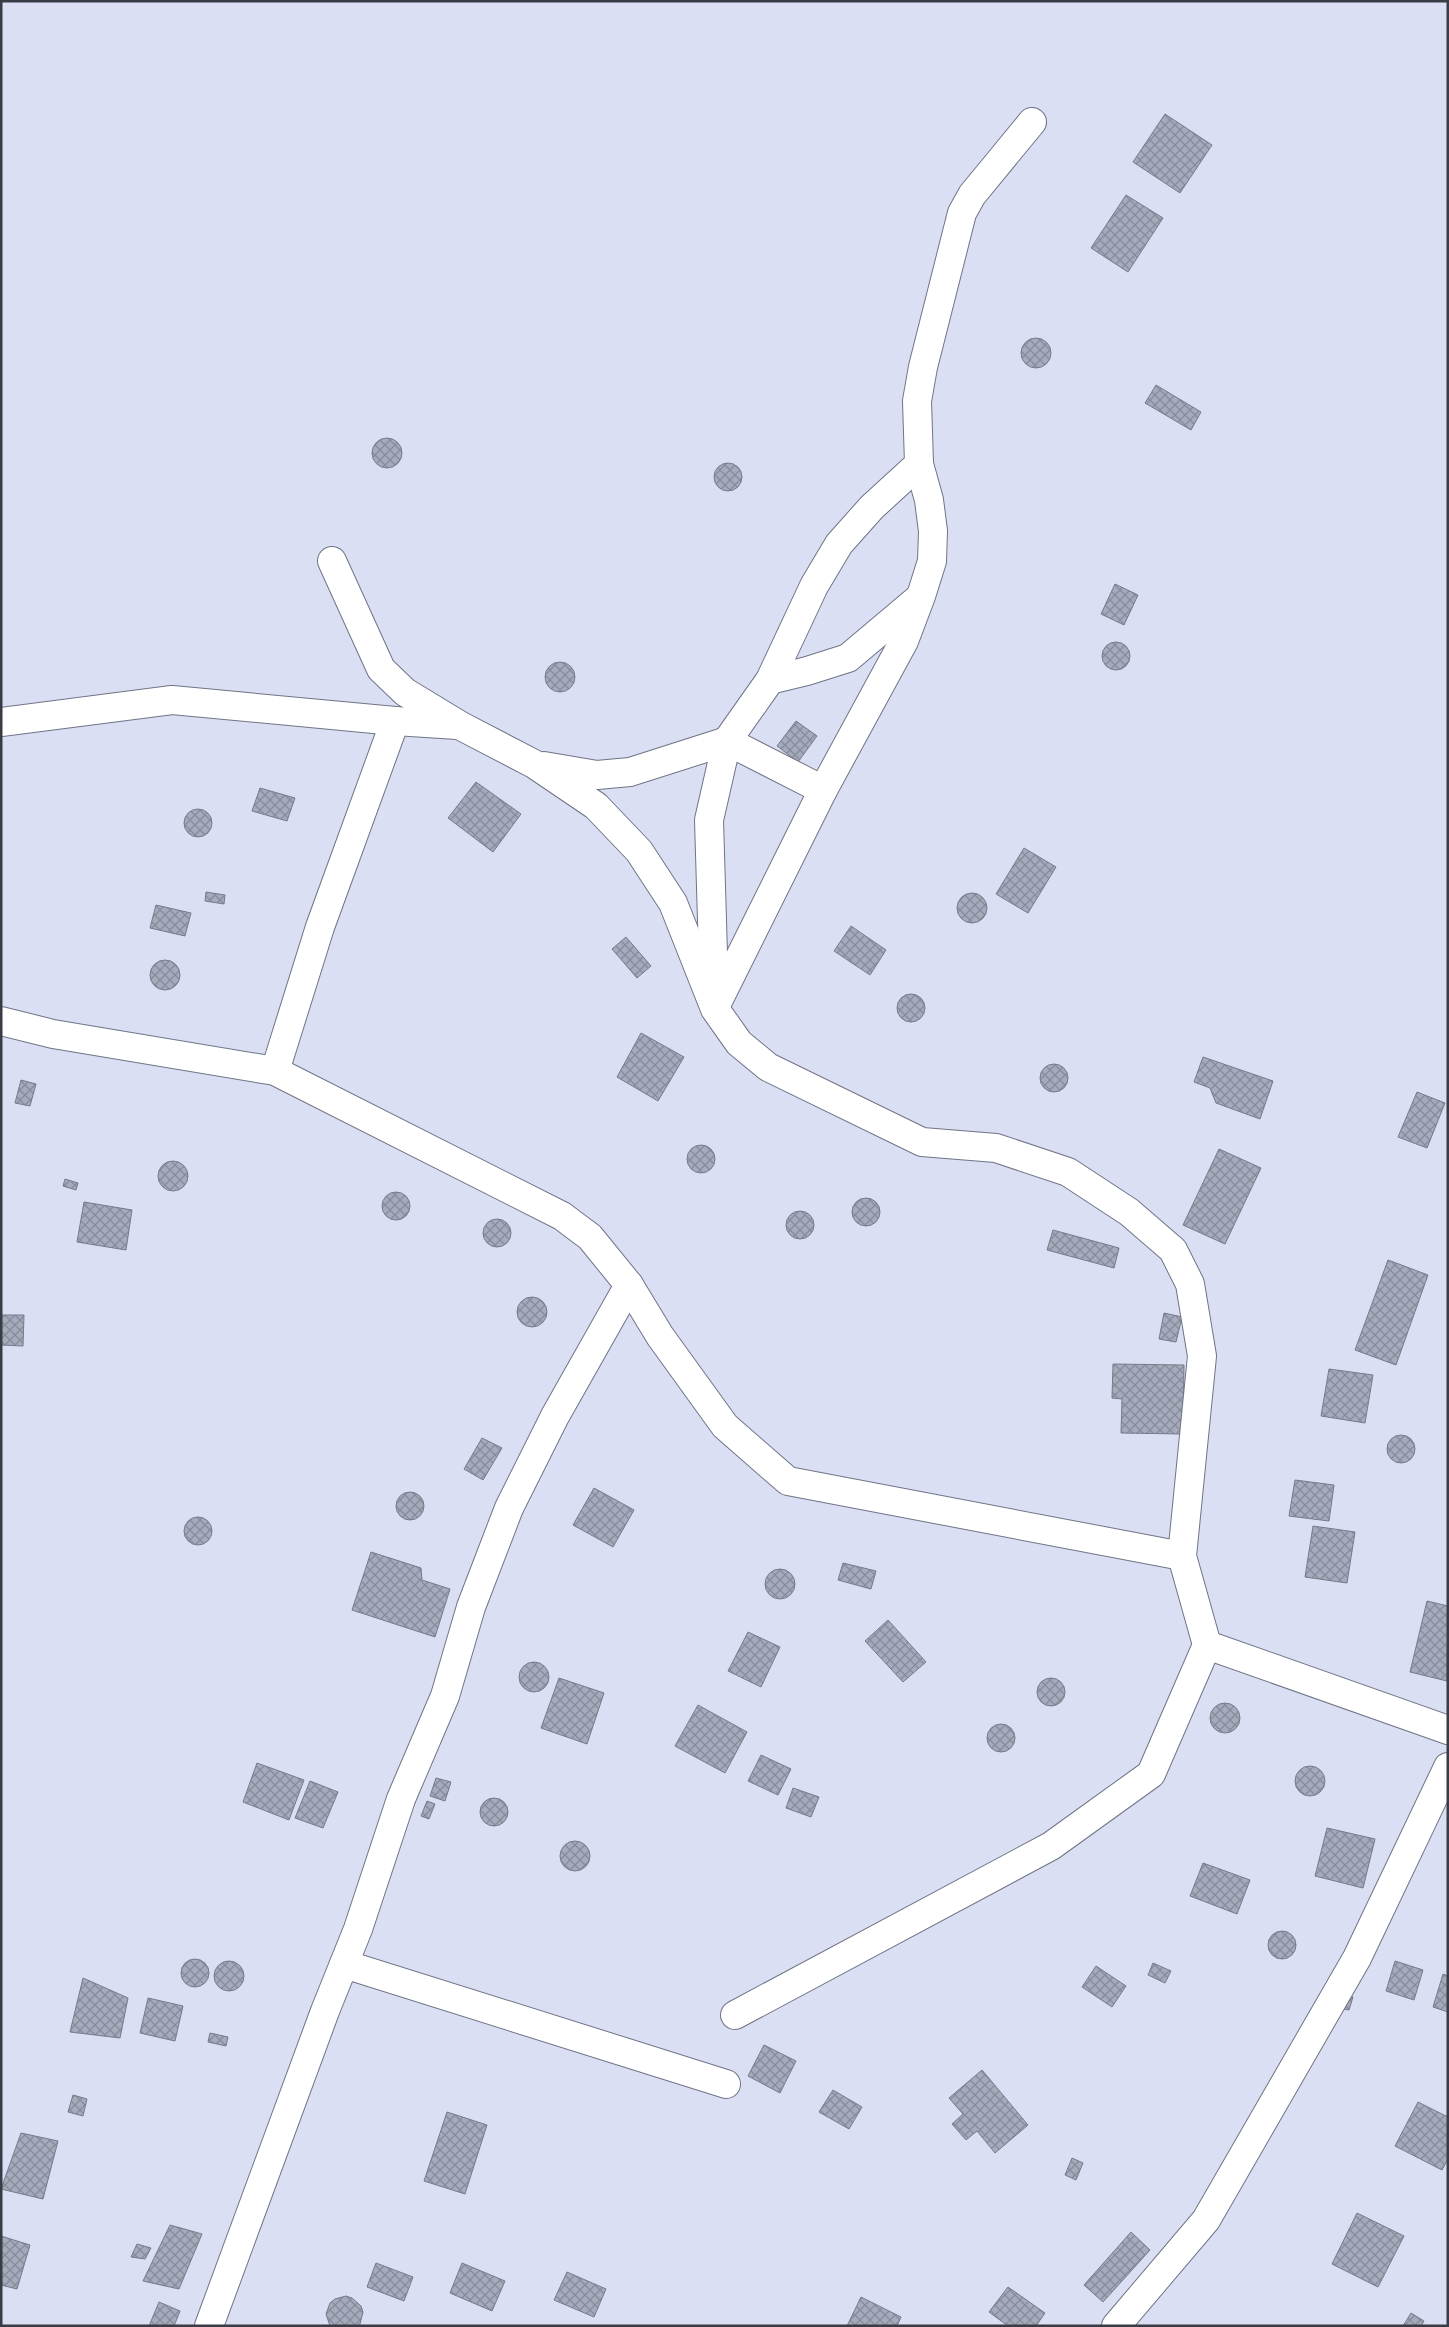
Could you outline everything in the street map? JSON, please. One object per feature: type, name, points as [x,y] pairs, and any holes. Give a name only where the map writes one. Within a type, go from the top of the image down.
[{"type":"street","points":[[714,1009],[823,790],[904,641],[921,596],[932,561],[933,531],[929,500],[919,464],[917,402],[923,366],[962,213],[972,195],[1032,122]]},
{"type":"street","points":[[714,1009],[709,820],[727,741],[770,680],[814,586],[839,544],[872,507],[919,464]]},
{"type":"street","points":[[332,561],[380,669],[405,692],[461,726],[534,764],[596,806],[639,851],[673,903],[714,1009],[739,1043],[768,1067],[922,1142],[996,1148],[1068,1172],[1129,1212],[1173,1250],[1190,1284],[1202,1356],[1182,1556],[1207,1645],[1151,1774],[1051,1846],[736,2015]]},
{"type":"street","points":[[770,680],[848,658],[921,596]]},
{"type":"street","points":[[1,722],[172,700],[461,726]]},
{"type":"street","points":[[275,1071],[320,927],[394,721]]},
{"type":"street","points":[[534,764],[597,776],[630,772],[727,741],[823,790]]},
{"type":"street","points":[[1,1021],[53,1034],[275,1071],[562,1216],[590,1237],[629,1286],[660,1336],[725,1426],[788,1482],[1182,1556]]},
{"type":"street","points":[[209,2326],[358,1928],[401,1799],[445,1696],[470,1607],[509,1508],[555,1416],[629,1286]]},
{"type":"street","points":[[1207,1645],[1448,1730]]},
{"type":"street","points":[[1116,2326],[1206,2220],[1357,1958],[1448,1767]]},
{"type":"street","points":[[344,1964],[726,2084]]},
{"type":"building","points":[[1165,114],[1212,145],[1180,193],[1133,162]]},
{"type":"building","points":[[1126,195],[1163,218],[1128,272],[1091,248]]},
{"type":"building","points":[[1036,338],[1046,343],[1051,353],[1046,363],[1036,368],[1026,363],[1021,353],[1026,343]]},
{"type":"building","points":[[1156,385],[1201,412],[1191,430],[1145,403]]},
{"type":"building","points":[[387,438],[393,439],[401,447],[401,459],[393,467],[387,468],[381,467],[373,459],[372,453],[373,447],[381,439]]},
{"type":"building","points":[[728,463],[738,467],[742,477],[738,487],[728,491],[718,487],[714,477],[718,467]]},
{"type":"building","points":[[1115,584],[1138,595],[1124,625],[1101,614]]},
{"type":"building","points":[[1116,642],[1126,646],[1130,656],[1126,666],[1116,670],[1106,666],[1102,656],[1106,646]]},
{"type":"building","points":[[560,662],[570,667],[575,677],[570,687],[560,692],[550,687],[545,677],[550,667]]},
{"type":"building","points":[[796,721],[817,736],[798,762],[777,746]]},
{"type":"building","points":[[476,782],[521,814],[493,852],[448,818]]},
{"type":"building","points":[[260,788],[295,798],[287,821],[252,811]]},
{"type":"building","points":[[198,809],[208,813],[212,823],[208,833],[198,837],[188,833],[184,823],[188,813]]},
{"type":"building","points":[[1024,848],[1056,867],[1028,913],[996,894]]},
{"type":"building","points":[[206,892],[225,895],[224,904],[205,901]]},
{"type":"building","points":[[972,893],[982,898],[987,908],[982,918],[972,923],[962,918],[957,908],[962,898]]},
{"type":"building","points":[[156,905],[191,913],[185,936],[150,928]]},
{"type":"building","points":[[851,926],[886,950],[870,975],[834,951]]},
{"type":"building","points":[[626,937],[651,966],[637,978],[612,949]]},
{"type":"building","points":[[165,960],[175,965],[180,975],[175,985],[165,990],[155,985],[150,975],[155,965]]},
{"type":"building","points":[[911,994],[921,998],[925,1008],[921,1018],[911,1022],[901,1018],[897,1008],[901,998]]},
{"type":"building","points":[[641,1033],[684,1057],[658,1101],[617,1077]]},
{"type":"building","points":[[1203,1057],[1273,1081],[1260,1119],[1216,1103],[1210,1088],[1194,1082]]},
{"type":"building","points":[[1054,1064],[1064,1068],[1068,1078],[1064,1088],[1054,1092],[1044,1088],[1040,1078],[1044,1068]]},
{"type":"building","points":[[21,1080],[36,1084],[30,1106],[15,1103]]},
{"type":"building","points":[[1417,1092],[1445,1103],[1427,1148],[1398,1137]]},
{"type":"building","points":[[701,1145],[711,1149],[715,1159],[711,1169],[701,1173],[691,1169],[687,1159],[691,1149]]},
{"type":"building","points":[[1219,1149],[1261,1168],[1225,1244],[1183,1225]]},
{"type":"building","points":[[173,1161],[183,1166],[188,1176],[183,1186],[173,1191],[163,1186],[158,1176],[163,1166]]},
{"type":"building","points":[[65,1179],[78,1183],[76,1190],[63,1186]]},
{"type":"building","points":[[396,1192],[406,1196],[410,1206],[406,1216],[396,1220],[386,1216],[382,1206],[386,1196]]},
{"type":"building","points":[[866,1198],[876,1202],[880,1212],[876,1222],[866,1226],[856,1222],[852,1212],[856,1202]]},
{"type":"building","points":[[84,1202],[132,1210],[126,1250],[77,1242]]},
{"type":"building","points":[[800,1211],[810,1215],[814,1225],[810,1235],[800,1239],[790,1235],[786,1225],[790,1215]]},
{"type":"building","points":[[497,1219],[507,1223],[511,1233],[507,1243],[497,1247],[487,1243],[483,1233],[487,1223]]},
{"type":"building","points":[[1053,1230],[1119,1248],[1114,1268],[1047,1250]]},
{"type":"building","points":[[1388,1260],[1428,1275],[1396,1365],[1355,1350]]},
{"type":"building","points":[[532,1297],[542,1302],[547,1312],[542,1322],[532,1327],[522,1322],[517,1312],[522,1302]]},
{"type":"building","points":[[1164,1313],[1182,1317],[1176,1342],[1159,1339]]},
{"type":"building","points":[[1,1315],[24,1315],[23,1346],[1,1345]]},
{"type":"building","points":[[1113,1364],[1184,1365],[1183,1434],[1121,1433],[1122,1399],[1112,1398]]},
{"type":"building","points":[[1329,1369],[1373,1375],[1365,1423],[1321,1416]]},
{"type":"building","points":[[1401,1435],[1411,1439],[1415,1449],[1411,1459],[1401,1463],[1391,1459],[1387,1449],[1391,1439]]},
{"type":"building","points":[[482,1438],[502,1448],[483,1480],[464,1469]]},
{"type":"building","points":[[1295,1480],[1334,1485],[1329,1521],[1289,1516]]},
{"type":"building","points":[[594,1488],[634,1510],[613,1547],[573,1525]]},
{"type":"building","points":[[410,1492],[420,1496],[424,1506],[420,1516],[410,1520],[400,1516],[396,1506],[400,1496]]},
{"type":"building","points":[[198,1517],[208,1521],[212,1531],[208,1541],[198,1545],[188,1541],[184,1531],[188,1521]]},
{"type":"building","points":[[1313,1526],[1355,1532],[1347,1583],[1305,1577]]},
{"type":"building","points":[[371,1552],[421,1568],[422,1580],[450,1589],[435,1637],[352,1610]]},
{"type":"building","points":[[843,1563],[876,1571],[871,1589],[838,1580]]},
{"type":"building","points":[[780,1569],[790,1574],[795,1584],[790,1594],[780,1599],[770,1594],[765,1584],[770,1574]]},
{"type":"building","points":[[1427,1601],[1448,1606],[1447,1681],[1410,1672]]},
{"type":"building","points":[[888,1620],[926,1662],[903,1682],[865,1641]]},
{"type":"building","points":[[748,1632],[780,1647],[761,1687],[728,1671]]},
{"type":"building","points":[[534,1662],[544,1667],[549,1677],[544,1687],[534,1692],[524,1687],[519,1677],[524,1667]]},
{"type":"building","points":[[559,1678],[604,1693],[587,1744],[541,1728]]},
{"type":"building","points":[[1051,1678],[1061,1682],[1065,1692],[1061,1702],[1051,1706],[1041,1702],[1037,1692],[1041,1682]]},
{"type":"building","points":[[1225,1703],[1235,1708],[1240,1718],[1235,1728],[1225,1733],[1215,1728],[1210,1718],[1215,1708]]},
{"type":"building","points":[[698,1705],[747,1732],[725,1773],[675,1746]]},
{"type":"building","points":[[1001,1724],[1011,1728],[1015,1738],[1011,1748],[1001,1752],[991,1748],[987,1738],[991,1728]]},
{"type":"building","points":[[761,1755],[791,1769],[778,1795],[748,1781]]},
{"type":"building","points":[[257,1763],[304,1780],[289,1820],[243,1802]]},
{"type":"building","points":[[1310,1766],[1320,1771],[1325,1781],[1320,1791],[1310,1796],[1300,1791],[1295,1781],[1300,1771]]},
{"type":"building","points":[[436,1778],[451,1782],[445,1801],[430,1796]]},
{"type":"building","points":[[310,1781],[338,1792],[323,1828],[295,1818]]},
{"type":"building","points":[[793,1788],[819,1797],[811,1817],[786,1808]]},
{"type":"building","points":[[494,1798],[504,1802],[508,1812],[504,1822],[494,1826],[484,1822],[480,1812],[484,1802]]},
{"type":"building","points":[[427,1801],[435,1804],[429,1819],[421,1816]]},
{"type":"building","points":[[1327,1828],[1375,1839],[1363,1888],[1315,1876]]},
{"type":"building","points":[[575,1841],[585,1846],[590,1856],[585,1866],[575,1871],[565,1866],[560,1856],[565,1846]]},
{"type":"building","points":[[1203,1863],[1250,1880],[1237,1914],[1190,1896]]},
{"type":"building","points":[[1282,1931],[1292,1935],[1296,1945],[1292,1955],[1282,1959],[1272,1955],[1268,1945],[1272,1935]]},
{"type":"building","points":[[195,1959],[205,1963],[209,1973],[205,1983],[195,1987],[185,1983],[181,1973],[185,1963]]},
{"type":"building","points":[[229,1961],[239,1966],[244,1976],[239,1986],[229,1991],[219,1986],[214,1976],[219,1966]]},
{"type":"building","points":[[1395,1961],[1423,1970],[1414,2000],[1386,1991]]},
{"type":"building","points":[[1153,1963],[1171,1971],[1165,1983],[1148,1975]]},
{"type":"building","points":[[1096,1966],[1126,1986],[1112,2007],[1082,1987]]},
{"type":"building","points":[[1443,1974],[1448,1976],[1448,2012],[1433,2007]]},
{"type":"building","points":[[83,1978],[128,1998],[120,2038],[70,2032]]},
{"type":"building","points":[[1347,1995],[1353,1997],[1349,2010],[1344,2009]]},
{"type":"building","points":[[148,1998],[183,2006],[175,2041],[140,2033]]},
{"type":"building","points":[[210,2033],[228,2037],[226,2046],[208,2042]]},
{"type":"building","points":[[764,2045],[796,2061],[780,2093],[748,2076]]},
{"type":"building","points":[[982,2070],[1028,2125],[995,2153],[977,2131],[966,2140],[952,2124],[963,2114],[949,2098]]},
{"type":"building","points":[[833,2090],[862,2107],[849,2129],[819,2112]]},
{"type":"building","points":[[73,2095],[87,2099],[83,2116],[68,2112]]},
{"type":"building","points":[[1418,2102],[1448,2117],[1448,2159],[1442,2170],[1395,2146]]},
{"type":"building","points":[[447,2112],[487,2125],[465,2194],[424,2181]]},
{"type":"building","points":[[21,2133],[58,2141],[43,2199],[1,2189]]},
{"type":"building","points":[[1072,2158],[1083,2163],[1076,2180],[1065,2175]]},
{"type":"building","points":[[1357,2213],[1404,2236],[1378,2287],[1332,2264]]},
{"type":"building","points":[[170,2225],[202,2234],[179,2289],[143,2281]]},
{"type":"building","points":[[1131,2232],[1150,2250],[1103,2302],[1084,2285]]},
{"type":"building","points":[[1,2236],[30,2245],[17,2289],[1,2285]]},
{"type":"building","points":[[137,2244],[151,2248],[145,2259],[131,2257]]},
{"type":"building","points":[[376,2263],[413,2277],[404,2301],[367,2287]]},
{"type":"building","points":[[462,2263],[505,2281],[492,2311],[450,2293]]},
{"type":"building","points":[[567,2272],[606,2289],[594,2317],[554,2300]]},
{"type":"building","points":[[1008,2287],[1045,2313],[1036,2326],[1008,2326],[989,2312]]},
{"type":"building","points":[[346,2296],[352,2298],[361,2306],[363,2312],[359,2326],[330,2326],[326,2314],[330,2303],[335,2299]]},
{"type":"building","points":[[861,2297],[901,2317],[897,2326],[847,2326]]},
{"type":"building","points":[[159,2302],[180,2311],[174,2326],[149,2326]]},
{"type":"building","points":[[1411,2313],[1424,2321],[1421,2326],[1403,2326]]}]
